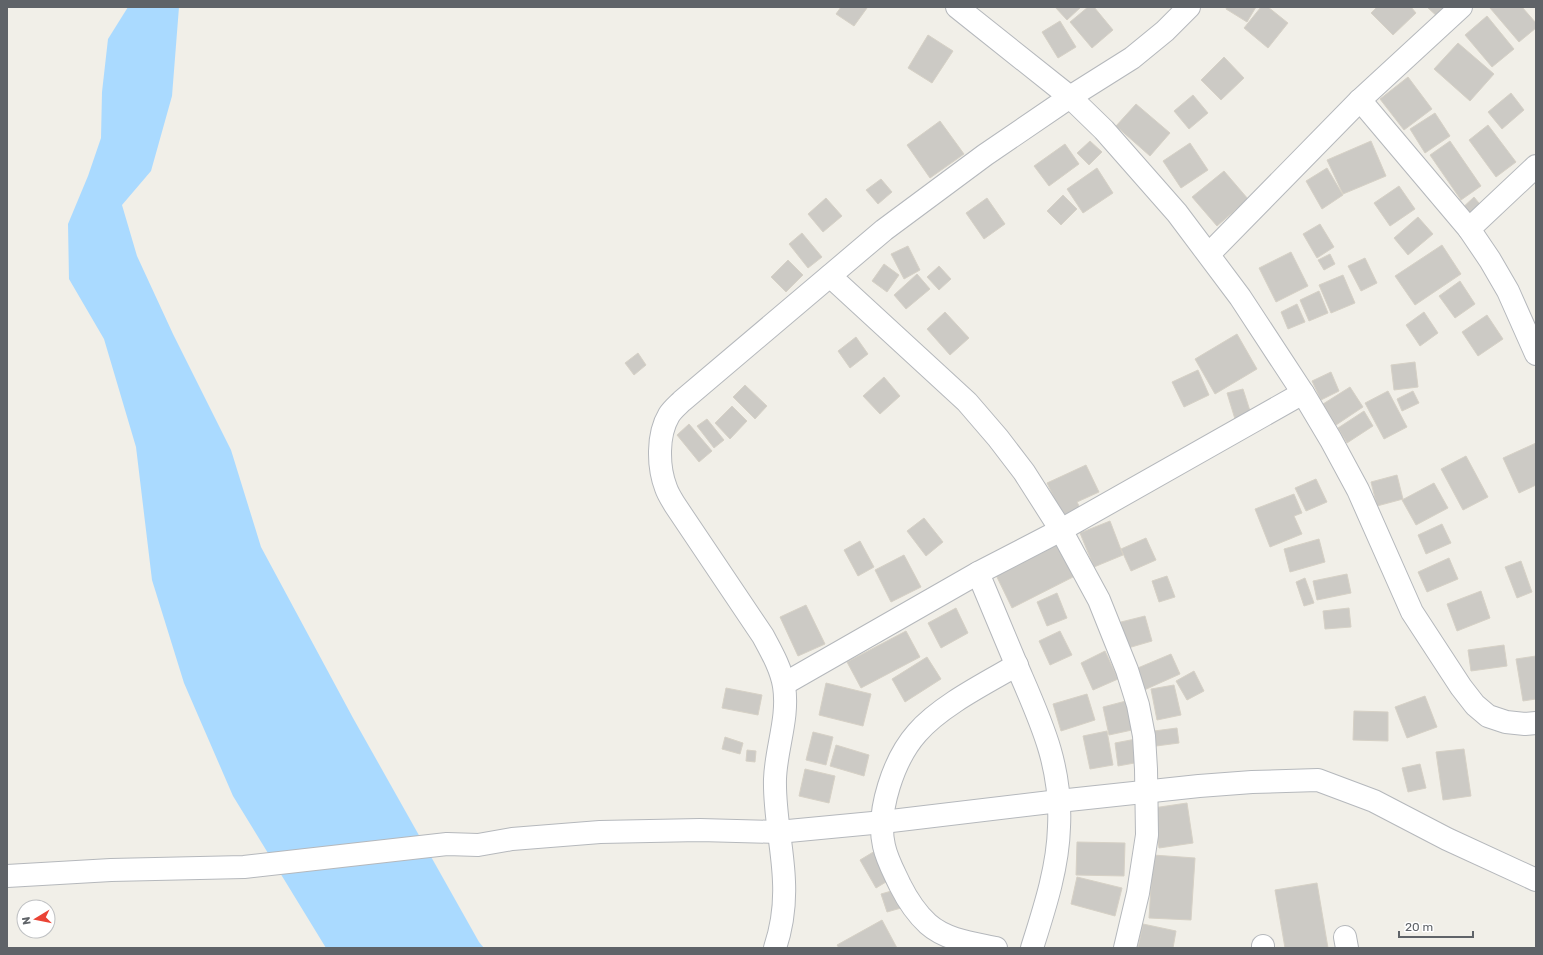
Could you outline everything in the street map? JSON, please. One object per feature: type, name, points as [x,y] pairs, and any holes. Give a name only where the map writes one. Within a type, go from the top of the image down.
[{"type":"street","points":[[957,7],[1070,97],[1104,130],[1177,213],[1240,297],[1303,393],[1358,490],[1412,612],[1461,687],[1475,705],[1488,716],[1506,722],[1525,724],[1536,723]]},
{"type":"street","points":[[775,948],[783,911],[784,882],[775,804],[775,777],[784,724],[784,684],[774,656],[763,636],[674,505],[666,488],[660,448],[663,431],[669,415],[682,401],[884,230],[985,155],[1070,97],[1132,58],[1165,31],[1189,7]]},
{"type":"street","points":[[1209,254],[1360,100],[1461,7]]},
{"type":"street","points":[[1360,100],[1469,229],[1490,260],[1508,291],[1536,354]]},
{"type":"street","points":[[1469,229],[1536,166]]},
{"type":"street","points":[[830,276],[967,402],[998,438],[1024,472],[1061,530],[1099,600],[1127,670],[1138,705],[1144,736],[1147,835],[1138,893],[1125,948]]},
{"type":"street","points":[[784,684],[978,573],[1061,530],[1303,393]]},
{"type":"street","points":[[978,573],[1045,731],[1054,765],[1059,801],[1059,828],[1053,872],[1032,948]]},
{"type":"street","points":[[996,948],[960,941],[945,935],[929,925],[914,910],[890,864],[884,844],[883,822],[886,798],[893,775],[901,756],[916,733],[932,718],[952,704],[1017,665]]},
{"type":"street","points":[[7,876],[111,870],[244,867],[446,844],[478,845],[512,840],[600,832],[700,830],[778,832],[883,822],[1059,801],[1252,782],[1318,780],[1374,801],[1447,839],[1536,880]]},
{"type":"water","points":[[128,7],[179,7],[172,96],[151,171],[122,205],[137,256],[173,334],[231,450],[261,547],[353,718],[479,942],[484,948],[326,948],[233,796],[184,683],[152,580],[136,447],[104,339],[69,279],[68,224],[88,176],[101,138],[102,92],[108,39]]},
{"type":"building","points":[[841,7],[867,8],[854,26],[836,14]]},
{"type":"building","points":[[1055,7],[1081,7],[1067,20]]},
{"type":"building","points":[[1088,7],[1094,7],[1113,30],[1092,48],[1070,22]]},
{"type":"building","points":[[1227,7],[1256,7],[1247,22],[1226,9]]},
{"type":"building","points":[[1261,7],[1268,7],[1288,23],[1268,48],[1244,28]]},
{"type":"building","points":[[1377,7],[1411,7],[1416,13],[1393,35],[1371,13]]},
{"type":"building","points":[[1427,7],[1450,7],[1440,19]]},
{"type":"building","points":[[1522,7],[1536,23],[1536,28],[1519,42],[1490,8]]},
{"type":"building","points":[[1487,16],[1514,49],[1492,67],[1465,35]]},
{"type":"building","points":[[1060,21],[1076,47],[1058,58],[1042,32]]},
{"type":"building","points":[[928,35],[953,51],[932,83],[908,68]]},
{"type":"building","points":[[1458,43],[1494,74],[1470,101],[1434,69]]},
{"type":"building","points":[[1224,57],[1244,78],[1221,100],[1201,80]]},
{"type":"building","points":[[1408,77],[1432,109],[1404,130],[1380,99]]},
{"type":"building","points":[[1511,93],[1524,110],[1502,129],[1488,112]]},
{"type":"building","points":[[1193,95],[1208,113],[1189,129],[1174,111]]},
{"type":"building","points":[[1136,104],[1170,133],[1150,156],[1116,126]]},
{"type":"building","points":[[1435,113],[1450,136],[1425,153],[1410,129]]},
{"type":"building","points":[[940,121],[964,154],[930,178],[907,145]]},
{"type":"building","points":[[1488,125],[1516,162],[1496,177],[1469,140]]},
{"type":"building","points":[[1090,141],[1102,152],[1089,165],[1077,153]]},
{"type":"building","points":[[1371,141],[1386,176],[1343,194],[1327,160]]},
{"type":"building","points":[[1450,141],[1481,186],[1461,200],[1430,155]]},
{"type":"building","points":[[1190,143],[1208,170],[1181,188],[1163,161]]},
{"type":"building","points":[[1065,144],[1079,164],[1049,186],[1034,166]]},
{"type":"building","points":[[1097,168],[1113,193],[1083,213],[1067,189]]},
{"type":"building","points":[[1327,168],[1343,195],[1322,209],[1306,181]]},
{"type":"building","points":[[1224,171],[1248,199],[1217,226],[1192,197]]},
{"type":"building","points":[[881,179],[892,192],[878,204],[866,190]]},
{"type":"building","points":[[1399,186],[1415,209],[1390,226],[1374,203]]},
{"type":"building","points":[[1063,195],[1077,209],[1061,225],[1047,211]]},
{"type":"building","points":[[1474,197],[1483,208],[1468,222],[1459,211]]},
{"type":"building","points":[[826,198],[842,216],[823,232],[808,214]]},
{"type":"building","points":[[987,198],[1005,224],[984,239],[966,213]]},
{"type":"building","points":[[1418,217],[1433,234],[1408,255],[1394,238]]},
{"type":"building","points":[[1320,224],[1334,247],[1317,258],[1303,234]]},
{"type":"building","points":[[802,233],[822,257],[808,268],[789,244]]},
{"type":"building","points":[[1442,245],[1461,274],[1415,305],[1395,276]]},
{"type":"building","points":[[908,246],[920,270],[904,279],[891,254]]},
{"type":"building","points":[[1291,252],[1308,286],[1276,302],[1259,268]]},
{"type":"building","points":[[1330,254],[1335,264],[1324,270],[1318,260]]},
{"type":"building","points":[[1365,258],[1377,283],[1361,291],[1348,266]]},
{"type":"building","points":[[788,260],[803,275],[786,292],[771,277]]},
{"type":"building","points":[[884,264],[899,275],[887,292],[872,281]]},
{"type":"building","points":[[939,266],[951,279],[939,290],[927,277]]},
{"type":"building","points":[[917,274],[930,289],[906,309],[894,295]]},
{"type":"building","points":[[1343,275],[1355,303],[1331,313],[1319,285]]},
{"type":"building","points":[[1460,281],[1475,304],[1455,318],[1439,296]]},
{"type":"building","points":[[1319,291],[1328,313],[1309,321],[1300,300]]},
{"type":"building","points":[[1297,304],[1305,322],[1288,329],[1281,312]]},
{"type":"building","points":[[945,312],[969,338],[950,355],[927,329]]},
{"type":"building","points":[[1424,312],[1438,333],[1420,346],[1406,325]]},
{"type":"building","points":[[1487,315],[1503,339],[1478,356],[1462,332]]},
{"type":"building","points":[[1237,334],[1257,369],[1215,394],[1195,359]]},
{"type":"building","points":[[856,337],[868,354],[850,368],[838,351]]},
{"type":"building","points":[[638,353],[646,365],[634,375],[625,363]]},
{"type":"building","points":[[1415,362],[1418,387],[1394,390],[1391,365]]},
{"type":"building","points":[[1198,370],[1209,395],[1184,407],[1172,382]]},
{"type":"building","points":[[1331,372],[1339,391],[1321,400],[1312,381]]},
{"type":"building","points":[[884,377],[900,396],[880,414],[863,396]]},
{"type":"building","points":[[745,385],[767,406],[755,419],[733,397]]},
{"type":"building","points":[[1350,387],[1363,407],[1336,425],[1323,404]]},
{"type":"building","points":[[1243,389],[1251,414],[1235,419],[1227,393]]},
{"type":"building","points":[[1388,391],[1407,427],[1384,439],[1365,403]]},
{"type":"building","points":[[1413,391],[1419,403],[1402,411],[1397,399]]},
{"type":"building","points":[[732,406],[747,421],[730,439],[715,423]]},
{"type":"building","points":[[1364,411],[1373,426],[1347,443],[1338,428]]},
{"type":"building","points":[[707,419],[724,440],[714,448],[697,426]]},
{"type":"building","points":[[689,424],[712,451],[699,462],[677,435]]},
{"type":"building","points":[[1536,443],[1536,485],[1519,493],[1503,458]]},
{"type":"building","points":[[1466,456],[1488,497],[1463,510],[1441,469]]},
{"type":"building","points":[[1086,465],[1099,492],[1077,502],[1080,508],[1063,516],[1047,483]]},
{"type":"building","points":[[1397,475],[1403,499],[1377,506],[1371,482]]},
{"type":"building","points":[[1316,479],[1327,502],[1306,511],[1295,488]]},
{"type":"building","points":[[1434,483],[1448,508],[1416,525],[1402,500]]},
{"type":"building","points":[[1294,494],[1302,513],[1294,516],[1302,534],[1270,547],[1255,509]]},
{"type":"building","points":[[924,518],[943,542],[926,556],[907,531]]},
{"type":"building","points":[[1110,521],[1123,555],[1094,567],[1080,533]]},
{"type":"building","points":[[1442,524],[1451,543],[1426,554],[1418,535]]},
{"type":"building","points":[[1146,538],[1156,560],[1131,571],[1121,549]]},
{"type":"building","points":[[1319,539],[1325,562],[1290,572],[1284,549]]},
{"type":"building","points":[[860,541],[874,567],[858,576],[844,550]]},
{"type":"building","points":[[1058,541],[1075,576],[1012,608],[995,573]]},
{"type":"building","points":[[904,555],[921,587],[891,602],[875,570]]},
{"type":"building","points":[[1449,558],[1458,579],[1427,592],[1418,572]]},
{"type":"building","points":[[1521,561],[1532,592],[1517,598],[1505,567]]},
{"type":"building","points":[[1347,574],[1351,593],[1317,600],[1313,581]]},
{"type":"building","points":[[1167,576],[1175,597],[1159,602],[1152,581]]},
{"type":"building","points":[[1305,578],[1314,603],[1304,606],[1296,582]]},
{"type":"building","points":[[1481,591],[1490,618],[1457,631],[1447,604]]},
{"type":"building","points":[[1057,593],[1067,618],[1047,626],[1037,602]]},
{"type":"building","points":[[806,605],[825,644],[798,656],[780,617]]},
{"type":"building","points":[[956,608],[968,633],[941,648],[928,623]]},
{"type":"building","points":[[1349,608],[1351,627],[1325,629],[1323,611]]},
{"type":"building","points":[[1145,616],[1152,641],[1128,648],[1121,622]]},
{"type":"building","points":[[906,631],[920,657],[861,688],[847,662]]},
{"type":"building","points":[[1060,631],[1072,655],[1050,665],[1039,641]]},
{"type":"building","points":[[1504,645],[1507,666],[1471,671],[1468,650]]},
{"type":"building","points":[[1105,651],[1118,679],[1093,690],[1081,663]]},
{"type":"building","points":[[1171,654],[1180,674],[1142,691],[1133,670]]},
{"type":"building","points":[[1536,656],[1536,699],[1523,701],[1516,659]]},
{"type":"building","points":[[927,657],[941,679],[905,702],[892,679]]},
{"type":"building","points":[[1194,671],[1204,691],[1187,700],[1176,681]]},
{"type":"building","points":[[826,683],[871,694],[863,726],[819,715]]},
{"type":"building","points":[[1174,685],[1181,715],[1157,720],[1151,689]]},
{"type":"building","points":[[726,688],[762,695],[758,715],[722,708]]},
{"type":"building","points":[[1087,694],[1095,720],[1061,731],[1053,704]]},
{"type":"building","points":[[1425,696],[1437,727],[1407,738],[1395,707]]},
{"type":"building","points":[[1126,701],[1132,730],[1109,735],[1103,707]]},
{"type":"building","points":[[1354,711],[1388,712],[1388,741],[1353,740]]},
{"type":"building","points":[[1177,728],[1179,743],[1156,746],[1154,731]]},
{"type":"building","points":[[1107,731],[1113,765],[1090,769],[1083,736]]},
{"type":"building","points":[[813,732],[833,737],[826,765],[806,760]]},
{"type":"building","points":[[725,737],[743,743],[740,754],[722,749]]},
{"type":"building","points":[[1136,739],[1140,762],[1118,766],[1115,743]]},
{"type":"building","points":[[836,745],[869,755],[864,776],[830,766]]},
{"type":"building","points":[[1464,749],[1471,796],[1443,800],[1436,752]]},
{"type":"building","points":[[747,750],[756,751],[755,762],[746,761]]},
{"type":"building","points":[[1420,764],[1426,788],[1408,792],[1402,768]]},
{"type":"building","points":[[805,769],[835,776],[829,803],[799,796]]},
{"type":"building","points":[[1187,803],[1193,843],[1159,848],[1153,808]]},
{"type":"building","points":[[1077,842],[1125,843],[1124,876],[1076,875]]},
{"type":"building","points":[[875,851],[891,879],[876,888],[860,860]]},
{"type":"building","points":[[1153,855],[1195,858],[1191,920],[1149,918]]},
{"type":"building","points":[[1077,877],[1122,888],[1115,916],[1071,904]]},
{"type":"building","points":[[1317,883],[1328,948],[1285,948],[1275,890]]},
{"type":"building","points":[[895,890],[901,908],[887,912],[881,894]]},
{"type":"building","points":[[882,920],[897,948],[839,948],[837,945]]},
{"type":"building","points":[[1143,924],[1176,931],[1173,948],[1138,948]]}]
